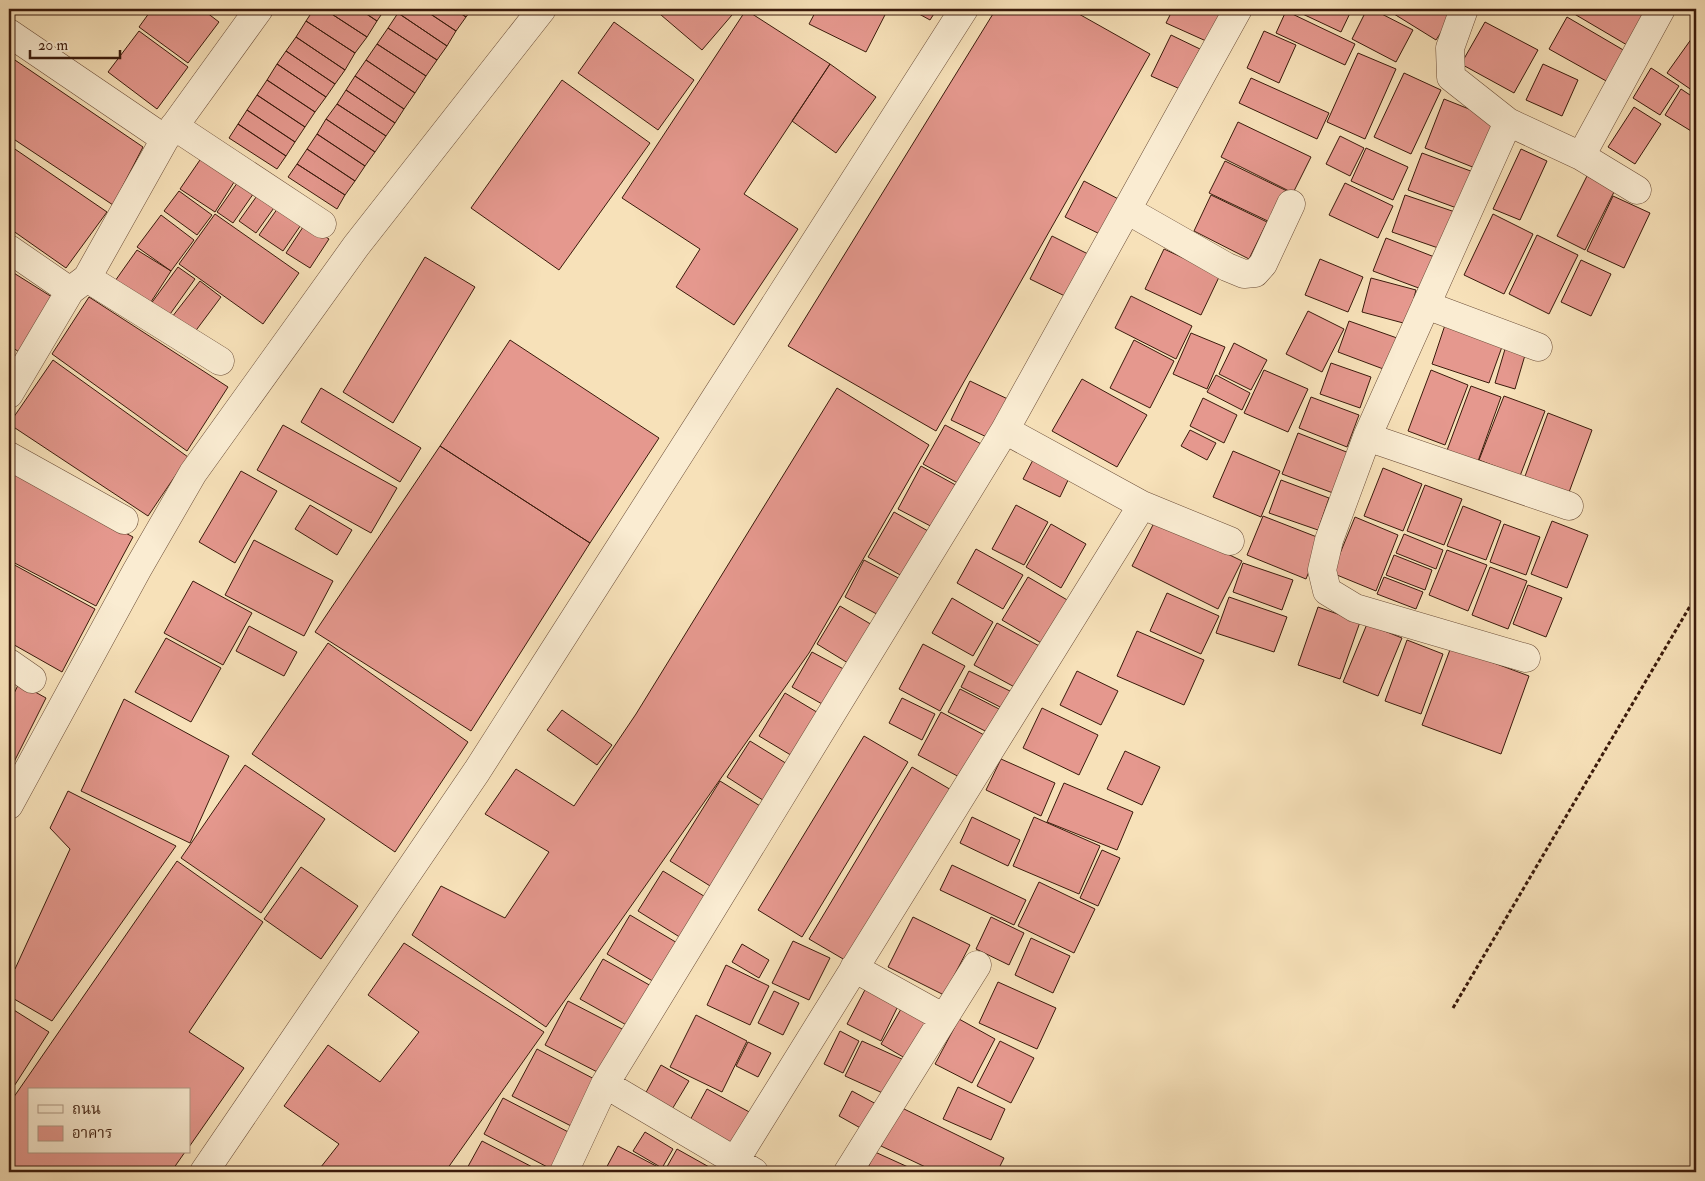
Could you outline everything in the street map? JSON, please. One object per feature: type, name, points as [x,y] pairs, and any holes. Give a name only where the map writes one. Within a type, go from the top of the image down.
[{"type":"street","points":[[9,394],[170,133],[259,9]]},
{"type":"street","points":[[9,805],[137,570],[193,473],[356,246],[542,9]]},
{"type":"street","points":[[204,1172],[477,771],[964,9]]},
{"type":"street","points":[[564,1172],[605,1084],[1005,430],[1238,9]]},
{"type":"street","points":[[1464,9],[1450,48],[1451,77],[1508,122],[1581,156],[1637,190]]},
{"type":"street","points":[[1581,156],[1662,9]]},
{"type":"street","points":[[9,33],[322,224]]},
{"type":"street","points":[[1508,122],[1367,437],[1330,540],[1322,570],[1327,591],[1355,608],[1526,658]]},
{"type":"street","points":[[1127,210],[1227,267],[1244,274],[1255,273],[1263,264],[1291,204]]},
{"type":"street","points":[[9,249],[220,361]]},
{"type":"street","points":[[1426,305],[1538,347]]},
{"type":"street","points":[[1005,430],[1142,505],[1230,541]]},
{"type":"street","points":[[1367,437],[1570,506]]},
{"type":"street","points":[[9,456],[124,520]]},
{"type":"street","points":[[605,1084],[739,1169],[854,968],[1142,505]]},
{"type":"street","points":[[9,663],[32,679]]},
{"type":"street","points":[[848,1172],[976,965]]},
{"type":"street","points":[[854,968],[944,1018]]},
{"type":"path","points":[[1453,1008],[1696,596]]},
{"type":"building","points":[[152,9],[202,9],[219,22],[188,63],[139,27]]},
{"type":"building","points":[[314,9],[324,9],[367,37],[355,53],[306,21]]},
{"type":"building","points":[[324,9],[359,9],[377,21],[367,37]]},
{"type":"building","points":[[359,9],[385,9],[377,21]]},
{"type":"building","points":[[401,9],[423,9],[456,31],[447,46],[398,13]]},
{"type":"building","points":[[423,9],[454,9],[466,17],[456,31]]},
{"type":"building","points":[[454,9],[472,9],[466,17]]},
{"type":"building","points":[[654,9],[724,9],[732,15],[702,50]]},
{"type":"building","points":[[727,9],[740,9],[734,15]]},
{"type":"building","points":[[817,9],[888,9],[866,52],[809,24]]},
{"type":"building","points":[[910,9],[937,9],[930,20]]},
{"type":"building","points":[[996,9],[1070,9],[1150,54],[936,431],[788,346]]},
{"type":"building","points":[[1173,9],[1208,9],[1228,17],[1215,45],[1166,23]]},
{"type":"building","points":[[1292,9],[1352,9],[1341,32]]},
{"type":"building","points":[[1367,9],[1372,9],[1413,30],[1396,62],[1352,39]]},
{"type":"building","points":[[1386,9],[1456,9],[1436,40]]},
{"type":"building","points":[[1573,9],[1640,9],[1647,13],[1627,45],[1571,12]]},
{"type":"building","points":[[746,10],[830,64],[744,194],[798,229],[734,325],[676,287],[700,249],[622,198]]},
{"type":"building","points":[[1286,11],[1355,44],[1345,65],[1276,33]]},
{"type":"building","points":[[398,13],[447,46],[437,60],[388,28]]},
{"type":"building","points":[[1567,17],[1625,51],[1608,82],[1549,49]]},
{"type":"building","points":[[306,21],[355,53],[345,70],[296,37]]},
{"type":"building","points":[[614,22],[694,80],[658,130],[578,73]]},
{"type":"building","points":[[1485,22],[1538,50],[1514,93],[1461,64]]},
{"type":"building","points":[[388,28],[437,60],[426,76],[377,44]]},
{"type":"building","points":[[139,31],[188,67],[157,109],[108,72]]},
{"type":"building","points":[[1264,31],[1296,45],[1279,83],[1247,68]]},
{"type":"building","points":[[1171,35],[1200,49],[1180,89],[1151,76]]},
{"type":"building","points":[[296,37],[345,70],[335,84],[286,51]]},
{"type":"building","points":[[1692,38],[1696,41],[1696,93],[1667,73]]},
{"type":"building","points":[[377,44],[426,76],[415,93],[366,60]]},
{"type":"building","points":[[286,51],[335,84],[326,97],[277,64]]},
{"type":"building","points":[[1358,53],[1396,69],[1365,139],[1327,122]]},
{"type":"building","points":[[9,56],[143,147],[113,205],[9,136]]},
{"type":"building","points":[[366,60],[415,93],[404,109],[355,76]]},
{"type":"building","points":[[277,64],[326,97],[315,112],[267,80]]},
{"type":"building","points":[[830,64],[876,97],[836,153],[792,121]]},
{"type":"building","points":[[1543,64],[1578,80],[1562,116],[1526,100]]},
{"type":"building","points":[[1651,68],[1679,86],[1660,115],[1633,98]]},
{"type":"building","points":[[1404,73],[1441,90],[1411,154],[1374,137]]},
{"type":"building","points":[[355,76],[404,109],[395,123],[346,90]]},
{"type":"building","points":[[1251,78],[1329,113],[1317,139],[1239,103]]},
{"type":"building","points":[[267,80],[315,112],[305,127],[257,95]]},
{"type":"building","points":[[562,80],[650,143],[559,270],[471,208]]},
{"type":"building","points":[[1681,89],[1696,99],[1696,134],[1665,115]]},
{"type":"building","points":[[346,90],[395,123],[386,136],[337,104]]},
{"type":"building","points":[[257,95],[305,127],[295,142],[247,110]]},
{"type":"building","points":[[1444,99],[1499,121],[1480,170],[1425,148]]},
{"type":"building","points":[[337,104],[386,136],[375,152],[326,119]]},
{"type":"building","points":[[1634,107],[1661,124],[1635,164],[1608,147]]},
{"type":"building","points":[[247,110],[295,142],[286,156],[238,124]]},
{"type":"building","points":[[326,119],[375,152],[365,166],[317,134]]},
{"type":"building","points":[[1238,122],[1311,157],[1293,193],[1221,157]]},
{"type":"building","points":[[238,124],[286,156],[277,169],[229,138]]},
{"type":"building","points":[[317,134],[365,166],[355,181],[307,149]]},
{"type":"building","points":[[1340,136],[1364,148],[1350,176],[1326,164]]},
{"type":"building","points":[[9,145],[107,212],[66,268],[9,228]]},
{"type":"building","points":[[1366,148],[1408,167],[1393,200],[1351,181]]},
{"type":"building","points":[[307,149],[355,181],[345,195],[297,164]]},
{"type":"building","points":[[1521,149],[1547,161],[1520,220],[1493,209]]},
{"type":"building","points":[[1422,153],[1476,173],[1462,210],[1408,190]]},
{"type":"building","points":[[202,157],[236,179],[215,212],[180,189]]},
{"type":"building","points":[[1225,161],[1287,191],[1272,223],[1209,193]]},
{"type":"building","points":[[297,164],[345,195],[337,209],[288,177]]},
{"type":"building","points":[[1587,176],[1615,190],[1585,250],[1557,236]]},
{"type":"building","points":[[240,179],[256,190],[233,223],[217,212]]},
{"type":"building","points":[[1084,181],[1126,203],[1108,238],[1065,217]]},
{"type":"building","points":[[1345,183],[1393,206],[1378,238],[1329,215]]},
{"type":"building","points":[[179,191],[212,215],[197,235],[164,211]]},
{"type":"building","points":[[259,193],[276,205],[256,233],[239,221]]},
{"type":"building","points":[[1211,195],[1267,222],[1249,259],[1194,231]]},
{"type":"building","points":[[1405,195],[1458,213],[1444,250],[1392,232]]},
{"type":"building","points":[[1613,196],[1650,213],[1624,268],[1587,251]]},
{"type":"building","points":[[280,205],[303,222],[283,251],[259,235]]},
{"type":"building","points":[[215,214],[299,273],[263,324],[179,264]]},
{"type":"building","points":[[1493,214],[1533,234],[1504,294],[1464,275]]},
{"type":"building","points":[[161,215],[194,240],[171,271],[137,247]]},
{"type":"building","points":[[305,224],[329,239],[310,268],[286,253]]},
{"type":"building","points":[[1537,235],[1578,255],[1549,314],[1509,294]]},
{"type":"building","points":[[1052,236],[1094,257],[1073,300],[1030,279]]},
{"type":"building","points":[[1386,238],[1437,258],[1424,290],[1373,271]]},
{"type":"building","points":[[1164,249],[1220,275],[1201,315],[1145,289]]},
{"type":"building","points":[[137,250],[171,271],[149,305],[115,281]]},
{"type":"building","points":[[425,257],[475,287],[393,423],[343,392]]},
{"type":"building","points":[[1320,259],[1363,277],[1348,312],[1305,295]]},
{"type":"building","points":[[1581,260],[1611,274],[1591,316],[1561,302]]},
{"type":"building","points":[[178,267],[195,279],[168,317],[150,305]]},
{"type":"building","points":[[9,270],[52,297],[19,352],[9,345]]},
{"type":"building","points":[[1371,278],[1416,290],[1407,324],[1362,312]]},
{"type":"building","points":[[200,281],[221,297],[194,333],[172,317]]},
{"type":"building","points":[[1131,296],[1192,326],[1176,359],[1115,328]]},
{"type":"building","points":[[89,297],[228,387],[187,451],[52,354]]},
{"type":"building","points":[[1308,311],[1344,329],[1322,372],[1286,354]]},
{"type":"building","points":[[1349,321],[1397,338],[1386,370],[1338,352]]},
{"type":"building","points":[[1445,325],[1503,344],[1489,383],[1432,364]]},
{"type":"building","points":[[1191,333],[1225,347],[1207,389],[1173,374]]},
{"type":"building","points":[[1508,339],[1528,345],[1515,389],[1495,383]]},
{"type":"building","points":[[510,340],[659,438],[590,543],[440,446]]},
{"type":"building","points":[[1134,340],[1174,361],[1150,408],[1110,388]]},
{"type":"building","points":[[1234,343],[1267,360],[1251,390],[1219,374]]},
{"type":"building","points":[[53,360],[188,457],[148,516],[9,424]]},
{"type":"building","points":[[1331,363],[1371,377],[1360,408],[1320,394]]},
{"type":"building","points":[[1264,370],[1308,389],[1288,432],[1244,413]]},
{"type":"building","points":[[1431,370],[1468,385],[1445,445],[1408,431]]},
{"type":"building","points":[[1216,375],[1250,393],[1242,410],[1207,392]]},
{"type":"building","points":[[1082,379],[1147,415],[1117,467],[1052,431]]},
{"type":"building","points":[[970,381],[1014,402],[995,441],[951,420]]},
{"type":"building","points":[[1471,386],[1501,397],[1477,464],[1446,453]]},
{"type":"building","points":[[321,388],[421,448],[400,482],[301,422]]},
{"type":"building","points":[[837,388],[929,445],[809,653],[546,1027],[412,935],[441,886],[505,918],[549,852],[485,814],[516,769],[574,806],[636,714]]},
{"type":"building","points":[[1504,396],[1545,411],[1520,476],[1479,460]]},
{"type":"building","points":[[1311,397],[1359,415],[1347,447],[1299,428]]},
{"type":"building","points":[[1203,398],[1237,415],[1224,443],[1190,426]]},
{"type":"building","points":[[1548,413],[1592,430],[1568,495],[1524,479]]},
{"type":"building","points":[[283,425],[397,488],[371,533],[257,470]]},
{"type":"building","points":[[945,425],[987,447],[965,487],[923,464]]},
{"type":"building","points":[[1190,430],[1216,443],[1207,460],[1181,446]]},
{"type":"building","points":[[1298,433],[1349,453],[1333,493],[1282,474]]},
{"type":"building","points":[[440,446],[590,543],[471,731],[315,632]]},
{"type":"building","points":[[1233,451],[1280,471],[1261,517],[1213,497]]},
{"type":"building","points":[[1034,458],[1070,476],[1060,497],[1023,479]]},
{"type":"building","points":[[921,466],[963,489],[940,531],[898,509]]},
{"type":"building","points":[[1383,468],[1422,484],[1403,531],[1364,516]]},
{"type":"building","points":[[9,471],[133,537],[96,606],[9,560]]},
{"type":"building","points":[[241,471],[277,491],[235,563],[199,542]]},
{"type":"building","points":[[1281,480],[1329,498],[1318,530],[1269,513]]},
{"type":"building","points":[[1425,485],[1462,499],[1444,545],[1407,531]]},
{"type":"building","points":[[310,505],[352,530],[337,555],[295,529]]},
{"type":"building","points":[[1016,505],[1048,522],[1024,565],[992,549]]},
{"type":"building","points":[[1463,506],[1501,521],[1486,560],[1447,546]]},
{"type":"building","points":[[894,512],[937,536],[911,581],[868,557]]},
{"type":"building","points":[[1263,516],[1322,539],[1306,579],[1247,555]]},
{"type":"building","points":[[1355,517],[1398,535],[1376,591],[1332,573]]},
{"type":"building","points":[[1156,519],[1242,561],[1218,609],[1132,566]]},
{"type":"building","points":[[1552,521],[1588,535],[1567,588],[1531,574]]},
{"type":"building","points":[[1051,524],[1086,544],[1061,588],[1026,567]]},
{"type":"building","points":[[1504,524],[1540,537],[1526,575],[1490,562]]},
{"type":"building","points":[[1404,534],[1443,550],[1436,569],[1396,553]]},
{"type":"building","points":[[254,540],[333,581],[304,636],[225,595]]},
{"type":"building","points":[[976,549],[1023,575],[1003,609],[957,583]]},
{"type":"building","points":[[1447,550],[1487,565],[1468,611],[1429,595]]},
{"type":"building","points":[[1394,555],[1432,570],[1425,590],[1386,575]]},
{"type":"building","points":[[864,560],[906,582],[886,619],[845,597]]},
{"type":"building","points":[[9,562],[95,609],[62,672],[9,642]]},
{"type":"building","points":[[1243,563],[1293,580],[1282,610],[1233,592]]},
{"type":"building","points":[[1490,567],[1527,581],[1508,629],[1472,615]]},
{"type":"building","points":[[1028,577],[1069,601],[1043,644],[1002,620]]},
{"type":"building","points":[[1384,577],[1423,592],[1416,609],[1377,594]]},
{"type":"building","points":[[193,581],[252,613],[223,665],[164,633]]},
{"type":"building","points":[[1528,585],[1562,598],[1546,637],[1513,624]]},
{"type":"building","points":[[1167,593],[1219,616],[1201,654],[1150,631]]},
{"type":"building","points":[[1229,597],[1287,617],[1274,652],[1216,633]]},
{"type":"building","points":[[952,598],[993,622],[973,656],[932,633]]},
{"type":"building","points":[[840,606],[879,629],[856,668],[817,644]]},
{"type":"building","points":[[1318,607],[1360,622],[1340,679],[1298,665]]},
{"type":"building","points":[[997,623],[1043,648],[1020,690],[974,665]]},
{"type":"building","points":[[1367,624],[1402,638],[1378,696],[1343,682]]},
{"type":"building","points":[[249,626],[297,652],[284,676],[236,651]]},
{"type":"building","points":[[1137,631],[1204,660],[1184,705],[1117,676]]},
{"type":"building","points":[[166,638],[221,668],[191,722],[135,692]]},
{"type":"building","points":[[1407,640],[1443,654],[1421,714],[1385,701]]},
{"type":"building","points":[[328,643],[468,742],[395,852],[252,754]]},
{"type":"building","points":[[923,644],[965,666],[940,711],[899,689]]},
{"type":"building","points":[[1451,647],[1529,676],[1501,754],[1422,725]]},
{"type":"building","points":[[812,652],[851,673],[831,709],[792,687]]},
{"type":"building","points":[[969,671],[1012,692],[1004,709],[961,687]]},
{"type":"building","points":[[1077,671],[1118,691],[1101,725],[1060,705]]},
{"type":"building","points":[[19,683],[46,698],[14,762],[9,760],[9,704]]},
{"type":"building","points":[[960,689],[1001,710],[989,733],[948,712]]},
{"type":"building","points":[[785,693],[825,717],[799,760],[759,736]]},
{"type":"building","points":[[902,698],[935,714],[922,740],[889,723]]},
{"type":"building","points":[[124,699],[229,756],[190,843],[81,791]]},
{"type":"building","points":[[1042,708],[1098,735],[1079,775],[1023,748]]},
{"type":"building","points":[[562,710],[612,745],[597,765],[547,730]]},
{"type":"building","points":[[941,712],[986,736],[963,779],[918,755]]},
{"type":"building","points":[[864,736],[908,762],[802,937],[758,910]]},
{"type":"building","points":[[750,741],[792,767],[769,804],[727,777]]},
{"type":"building","points":[[1125,751],[1160,767],[1142,805],[1107,789]]},
{"type":"building","points":[[1001,759],[1055,783],[1041,816],[986,790]]},
{"type":"building","points":[[245,765],[325,819],[261,913],[181,858]]},
{"type":"building","points":[[912,767],[953,791],[850,963],[809,939]]},
{"type":"building","points":[[720,781],[765,809],[715,889],[670,861]]},
{"type":"building","points":[[1064,783],[1133,812],[1117,850],[1047,822]]},
{"type":"building","points":[[68,791],[176,846],[52,1021],[9,996],[9,965],[15,969],[70,849],[50,828]]},
{"type":"building","points":[[972,817],[1020,840],[1008,866],[960,843]]},
{"type":"building","points":[[1034,817],[1100,846],[1079,894],[1013,866]]},
{"type":"building","points":[[1102,850],[1120,858],[1098,906],[1080,898]]},
{"type":"building","points":[[177,861],[263,922],[189,1032],[244,1068],[190,1146],[190,1088],[28,1088],[28,1154],[184,1154],[171,1172],[9,1172],[9,1104]]},
{"type":"building","points":[[952,865],[1026,900],[1014,925],[940,890]]},
{"type":"building","points":[[301,867],[358,906],[321,959],[264,919]]},
{"type":"building","points":[[663,871],[712,901],[686,941],[638,911]]},
{"type":"building","points":[[1039,882],[1095,909],[1074,953],[1018,926]]},
{"type":"building","points":[[630,915],[679,944],[656,983],[607,954]]},
{"type":"building","points":[[913,917],[970,945],[944,995],[888,967]]},
{"type":"building","points":[[991,917],[1024,933],[1009,965],[976,949]]},
{"type":"building","points":[[1031,938],[1070,956],[1053,993],[1015,975]]},
{"type":"building","points":[[793,941],[830,958],[809,1000],[772,983]]},
{"type":"building","points":[[404,943],[544,1032],[445,1172],[317,1172],[339,1144],[284,1106],[328,1045],[380,1082],[419,1032],[368,995]]},
{"type":"building","points":[[742,944],[769,960],[759,978],[732,962]]},
{"type":"building","points":[[603,959],[653,987],[630,1027],[580,999]]},
{"type":"building","points":[[726,965],[769,986],[750,1025],[707,1005]]},
{"type":"building","points":[[998,982],[1056,1008],[1037,1049],[979,1023]]},
{"type":"building","points":[[867,986],[900,1002],[881,1041],[847,1024]]},
{"type":"building","points":[[774,991],[799,1003],[783,1035],[758,1023]]},
{"type":"building","points":[[568,1001],[628,1032],[605,1076],[545,1045]]},
{"type":"building","points":[[9,1007],[49,1032],[9,1094]]},
{"type":"building","points":[[901,1009],[930,1025],[910,1061],[881,1044]]},
{"type":"building","points":[[696,1015],[747,1041],[722,1092],[670,1067]]},
{"type":"building","points":[[959,1019],[995,1039],[972,1083],[935,1064]]},
{"type":"building","points":[[840,1031],[859,1041],[843,1073],[824,1064]]},
{"type":"building","points":[[862,1041],[904,1060],[887,1095],[845,1076]]},
{"type":"building","points":[[1000,1041],[1034,1058],[1011,1103],[977,1086]]},
{"type":"building","points":[[748,1042],[771,1053],[758,1077],[736,1066]]},
{"type":"building","points":[[537,1049],[600,1082],[575,1128],[512,1096]]},
{"type":"building","points":[[661,1065],[689,1081],[671,1111],[644,1096]]},
{"type":"building","points":[[958,1087],[1005,1109],[991,1140],[943,1119]]},
{"type":"building","points":[[707,1089],[753,1114],[735,1147],[689,1122]]},
{"type":"building","points":[[852,1091],[878,1105],[864,1130],[839,1116]]},
{"type":"building","points":[[503,1098],[574,1135],[555,1171],[484,1134]]},
{"type":"building","points":[[900,1107],[1004,1158],[997,1172],[936,1172],[881,1146]]},
{"type":"building","points":[[645,1132],[673,1149],[662,1168],[633,1151]]},
{"type":"building","points":[[482,1141],[542,1172],[465,1172]]},
{"type":"building","points":[[618,1146],[658,1167],[655,1172],[604,1172]]},
{"type":"building","points":[[677,1149],[718,1172],[664,1172]]},
{"type":"building","points":[[875,1152],[919,1172],[866,1172]]}]
